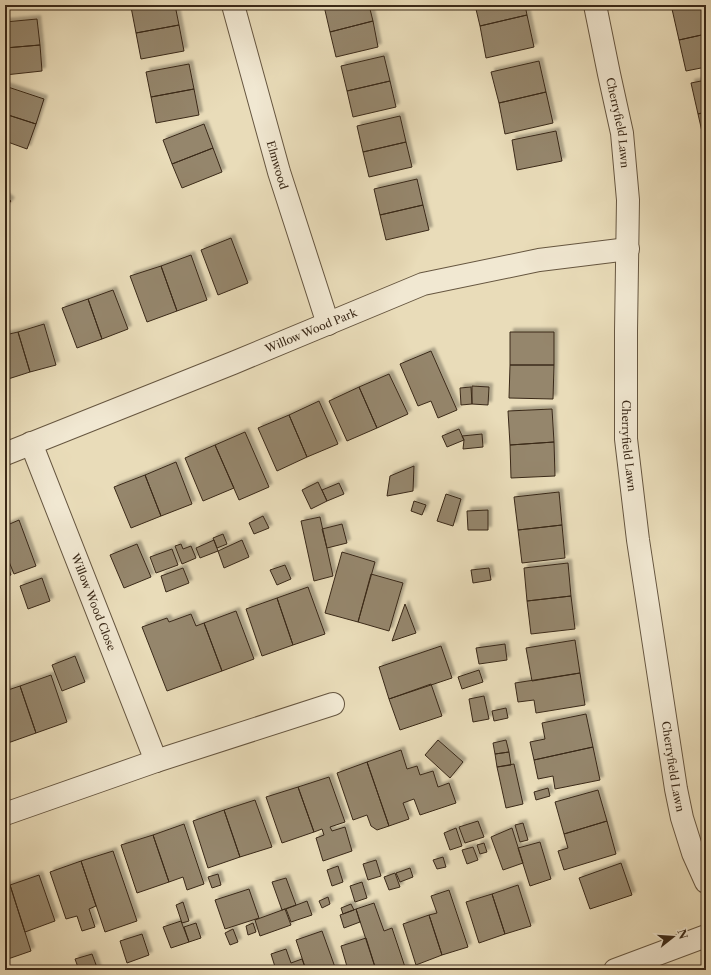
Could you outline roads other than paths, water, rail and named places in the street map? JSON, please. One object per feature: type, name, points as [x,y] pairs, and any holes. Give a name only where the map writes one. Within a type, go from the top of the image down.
[{"type":"street","name":"Elmwood","points":[[233,5],[279,172],[328,324]]},
{"type":"street","name":"Cherryfield Lawn","points":[[595,5],[622,132],[628,200],[626,439],[638,540],[676,789],[682,818],[693,853],[706,882]]},
{"type":"street","name":"Willow Wood Park","points":[[5,454],[233,363],[422,284],[540,260],[628,249]]},
{"type":"street","name":"Willow Wood Close","points":[[31,443],[156,761]]},
{"type":"street","points":[[5,814],[156,761],[333,704]]},
{"type":"street","points":[[615,970],[706,936]]}]
